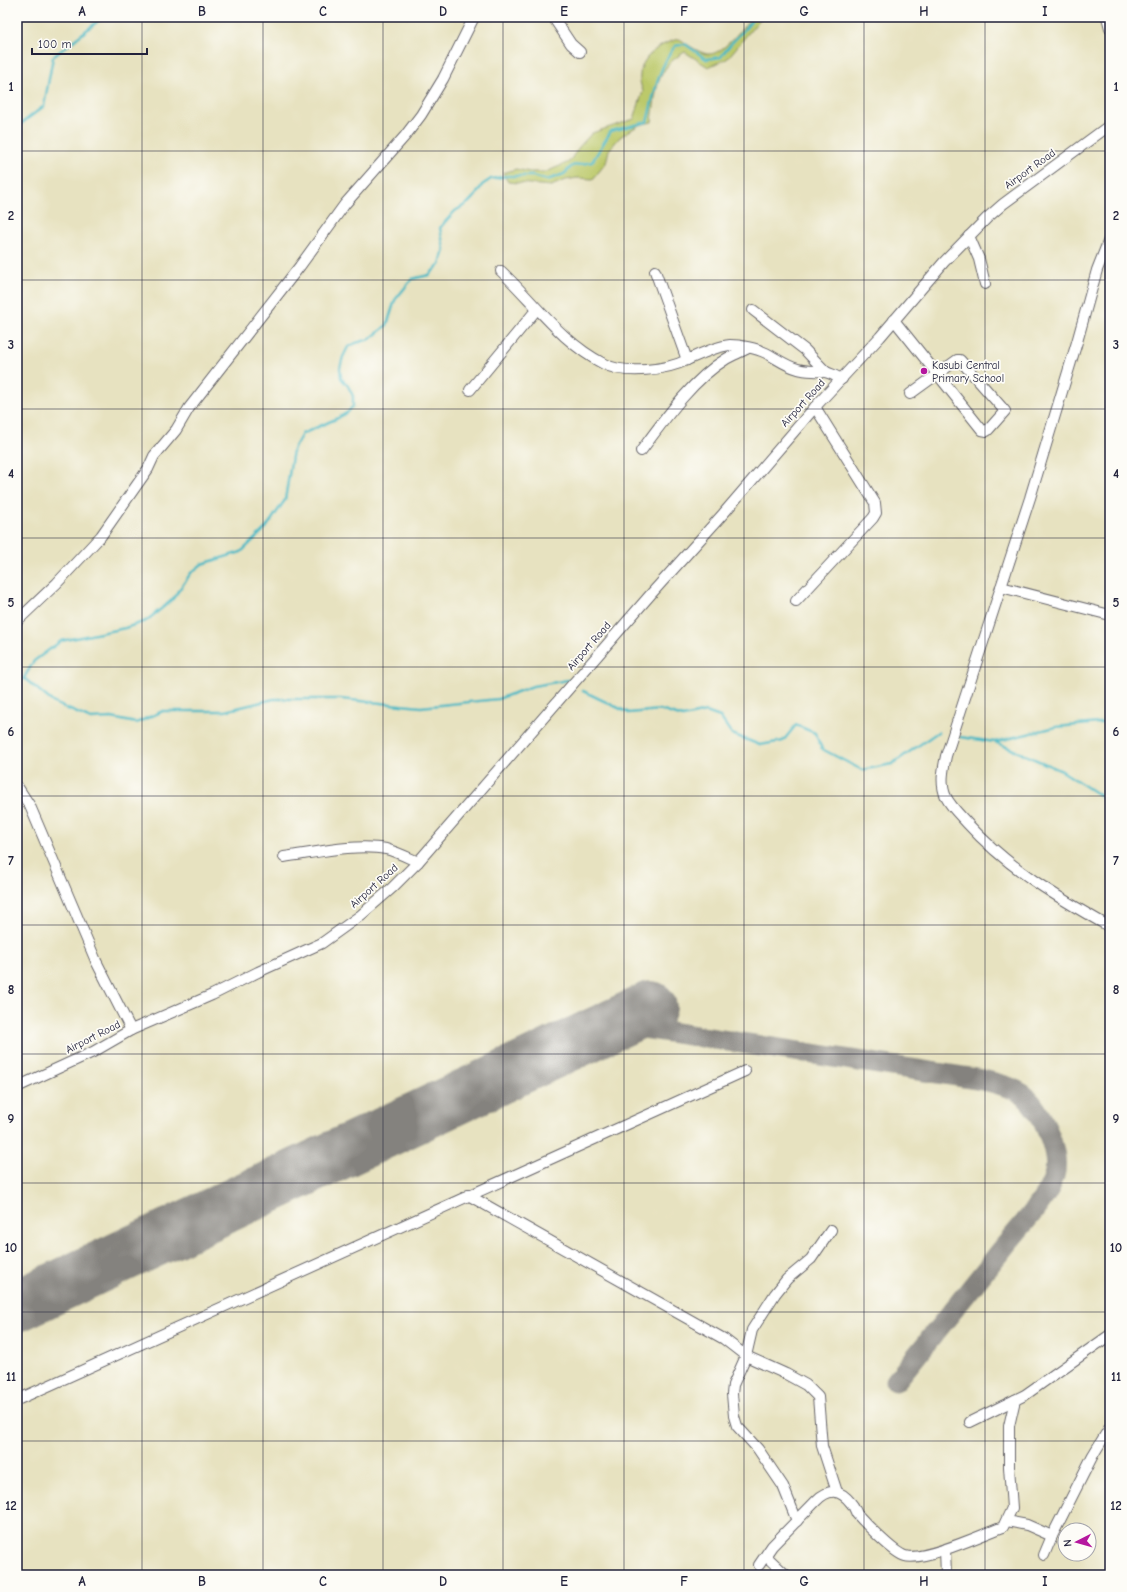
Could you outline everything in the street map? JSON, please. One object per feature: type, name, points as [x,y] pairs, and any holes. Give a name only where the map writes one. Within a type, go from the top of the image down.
[{"type":"street","points":[[17,621],[57,584],[101,536],[148,469],[154,456],[176,430],[189,408],[300,266],[345,204],[405,136],[433,97],[474,17]]},
{"type":"street","points":[[553,17],[571,44],[580,52]]},
{"type":"street","points":[[1107,17],[1110,28]]},
{"type":"street","name":"Airport Road","points":[[17,1087],[93,1052],[131,1030],[212,995],[322,943],[366,911],[418,862],[651,594],[944,262],[987,218],[1005,202],[1110,126]]},
{"type":"street","points":[[969,236],[979,260],[985,284]]},
{"type":"street","points":[[1110,237],[1097,270],[1078,342],[946,756],[942,773],[944,790],[950,805],[978,836],[1019,872],[1038,886],[1110,927]]},
{"type":"street","points":[[501,271],[521,289],[555,329],[576,347],[611,367],[644,370],[687,360],[726,346],[759,350],[798,369],[826,372],[842,379]]},
{"type":"street","points":[[655,271],[687,360]]},
{"type":"street","points":[[470,390],[537,309]]},
{"type":"street","points":[[753,310],[805,350],[826,372]]},
{"type":"street","points":[[894,320],[937,375],[982,430],[987,431],[1005,411],[960,360],[957,360],[937,375],[910,394]]},
{"type":"street","points":[[641,451],[662,422],[697,382],[726,359],[748,348]]},
{"type":"street","points":[[796,600],[876,513],[875,503],[815,407]]},
{"type":"street","points":[[1001,587],[1110,615]]},
{"type":"street","points":[[17,786],[30,806],[96,961],[118,1008],[131,1030]]},
{"type":"street","points":[[284,857],[347,848],[370,848],[397,852],[418,862]]},
{"type":"street","points":[[17,1400],[745,1071]]},
{"type":"street","points":[[468,1195],[724,1339],[746,1356],[786,1374],[806,1385],[818,1397],[822,1446],[837,1492]]},
{"type":"street","points":[[797,1521],[783,1486],[758,1449],[737,1426],[734,1416],[732,1394],[733,1385],[746,1356],[752,1330],[775,1294],[787,1280],[811,1258],[831,1230]]},
{"type":"street","points":[[970,1422],[1025,1395],[1110,1335]]},
{"type":"street","points":[[759,1565],[772,1546],[821,1496],[830,1492],[842,1494],[852,1503],[858,1514],[888,1544],[904,1556],[921,1556],[945,1549],[1003,1527],[1012,1508],[1009,1467],[1009,1426],[1015,1400]]},
{"type":"street","points":[[1044,1555],[1052,1536],[1105,1444],[1110,1427]]},
{"type":"street","points":[[1007,1521],[1027,1525],[1052,1536]]},
{"type":"street","points":[[945,1549],[946,1575]]},
{"type":"street","points":[[766,1556],[786,1575]]},
{"type":"green space","points":[[752,17],[761,18],[727,59],[708,67],[685,52],[675,58],[668,65],[662,73],[656,91],[652,122],[639,125],[620,137],[609,150],[606,163],[593,179],[577,178],[566,180],[551,186],[508,182],[503,173],[516,169],[530,172],[546,172],[569,162],[579,147],[592,133],[634,119],[643,91],[640,82],[640,73],[643,64],[654,51],[679,39],[703,53],[715,53],[733,39]]},
{"type":"waterway","points":[[17,127],[44,106],[53,57],[103,17]]},
{"type":"waterway","points":[[17,683],[24,678],[34,661],[61,641],[125,628],[146,621],[172,600],[191,573],[202,564],[241,552],[266,528],[285,500],[293,450],[302,434],[338,418],[348,412],[353,406],[353,396],[348,386],[341,378],[340,368],[348,347],[370,339],[387,325],[395,300],[412,279],[429,275],[440,264],[444,249],[440,228],[455,211],[468,203],[476,195],[482,185],[491,179],[507,176],[533,176],[547,180],[564,174],[572,166],[592,162],[611,131],[647,122],[654,92],[664,63],[675,46],[685,44],[706,59],[721,57],[754,17]]},
{"type":"waterway","points":[[24,678],[54,703],[91,719],[112,718],[136,723],[163,711],[225,711],[274,699],[341,699],[421,707],[498,699],[533,686],[568,680]]},
{"type":"waterway","points":[[583,691],[629,713],[660,710],[683,717],[706,712],[720,717],[732,734],[760,745],[783,741],[796,725],[815,733],[822,749],[862,770],[892,764],[938,732]]},
{"type":"waterway","points":[[960,737],[995,742],[1056,727],[1110,722]]},
{"type":"waterway","points":[[995,742],[1062,771],[1105,799],[1110,800]]},
{"type":"taxiway","points":[[617,1024],[983,1080],[1016,1090],[1025,1096],[1031,1103],[1038,1112],[1048,1133],[1055,1156],[1054,1176],[1051,1185],[1032,1213],[896,1381]]},
{"type":"runway","points":[[17,1306],[651,1007]]},
{"type":"place","name":"Kasubi Central Primary School","points":[[924,371]]}]
